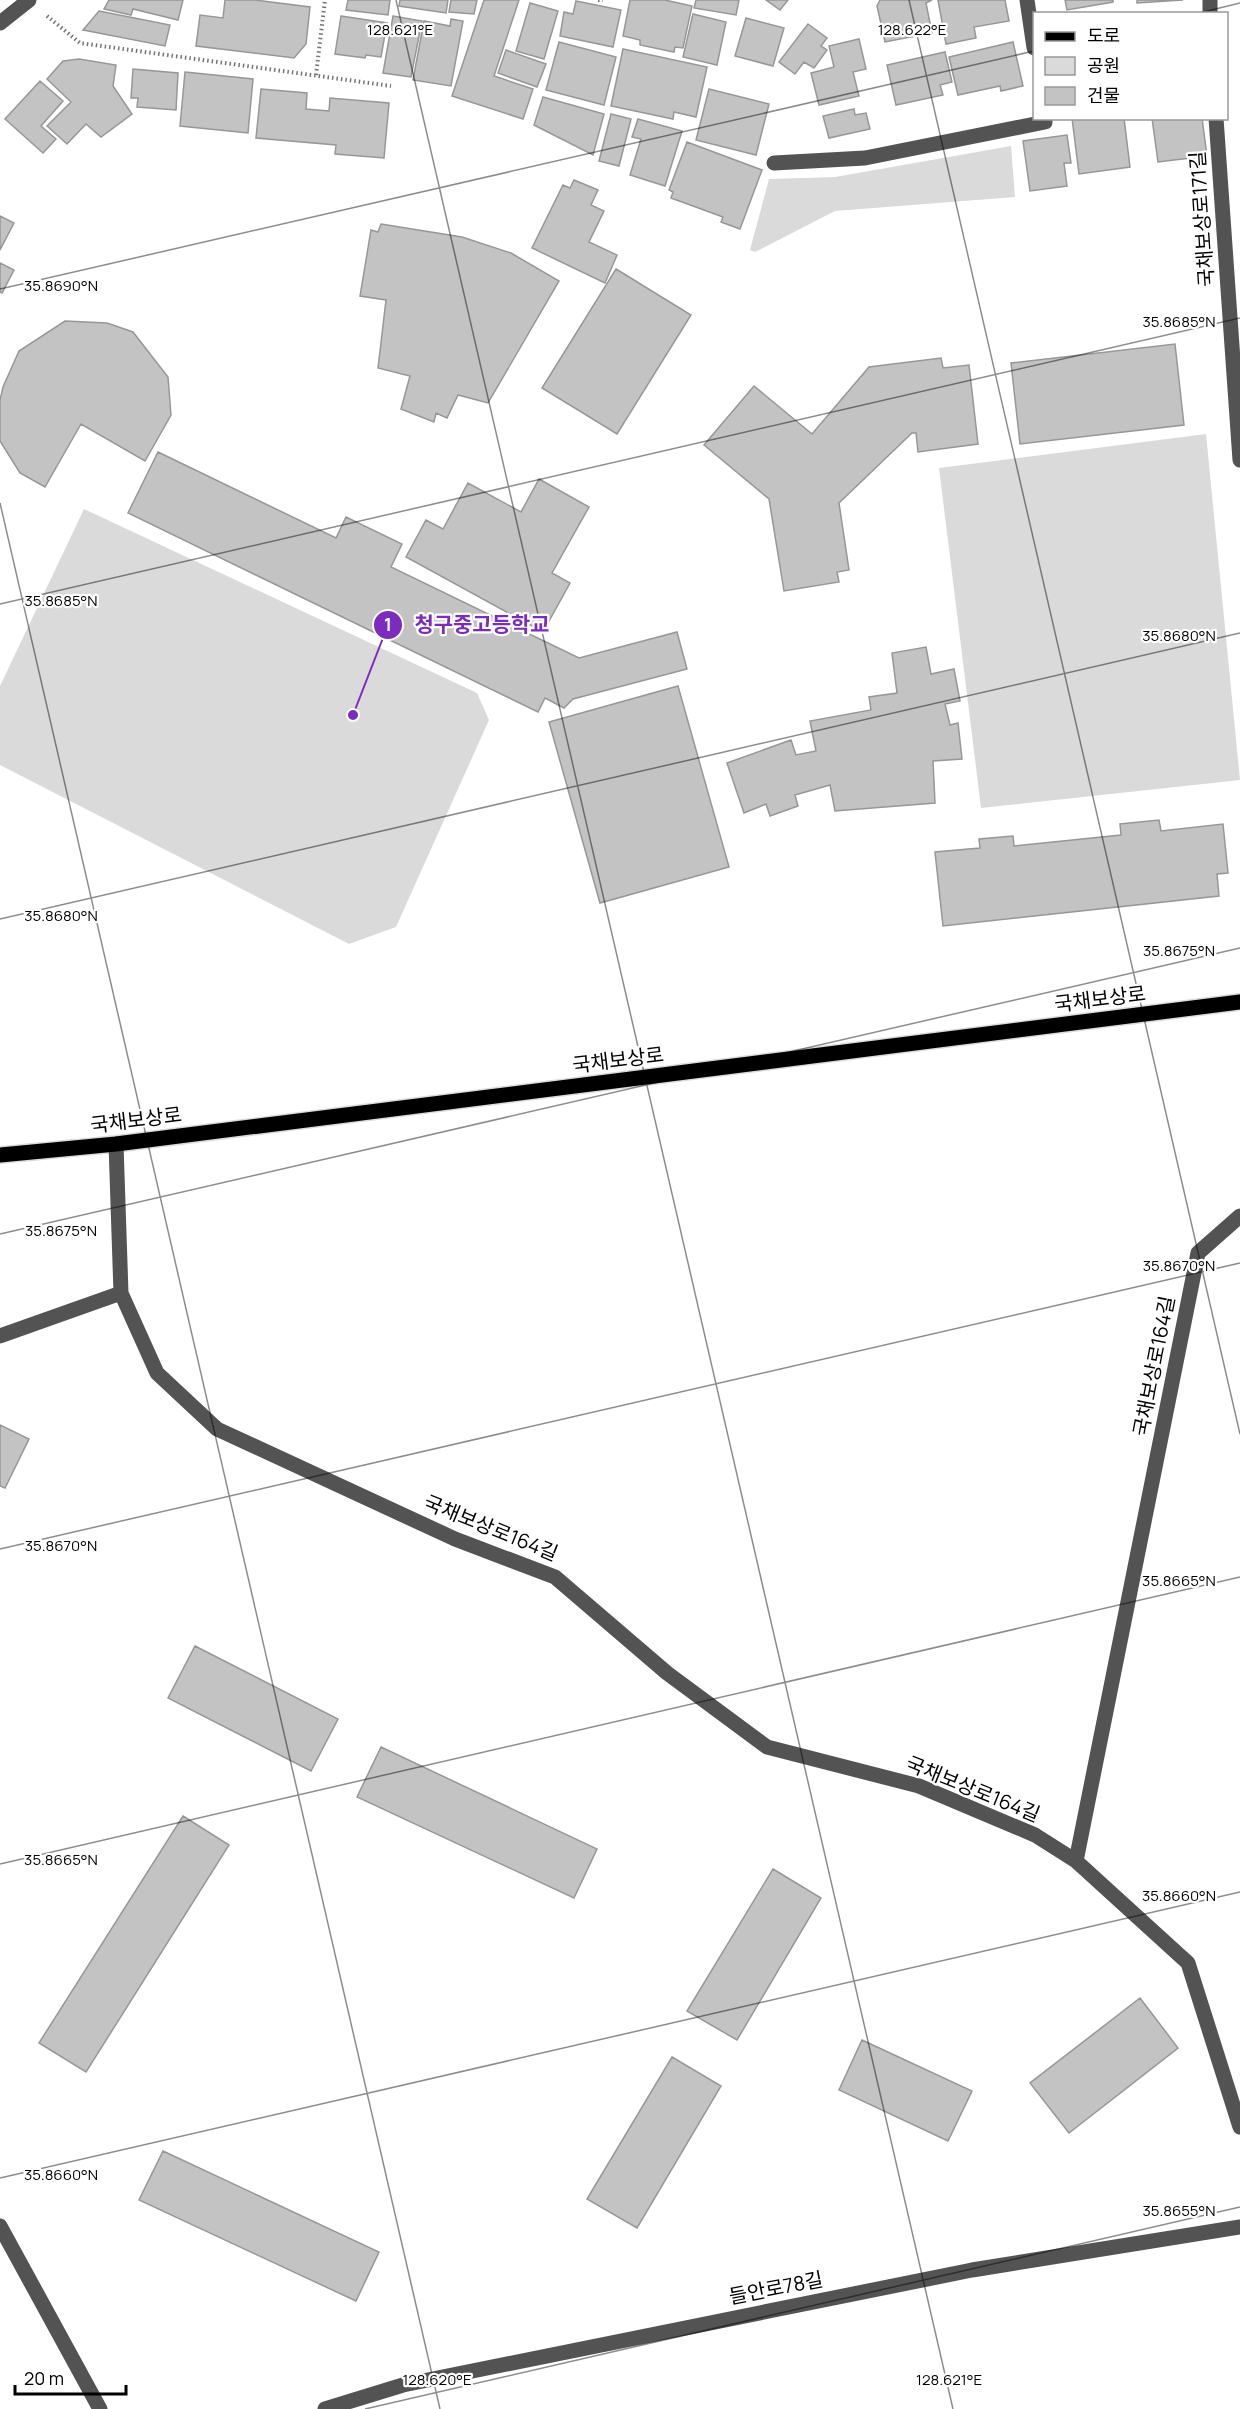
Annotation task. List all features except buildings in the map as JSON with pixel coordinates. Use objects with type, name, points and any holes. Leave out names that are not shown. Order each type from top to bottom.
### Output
[{"type":"main road","name":"국채보상로","points":[[0,1155],[116,1144],[1240,1002]]},
{"type":"street","points":[[1028,0],[1033,34]]},
{"type":"street","points":[[0,23],[28,1]]},
{"type":"street","points":[[774,163],[865,158],[1045,122],[1045,120]]},
{"type":"street","name":"국채보상로171길","points":[[1216,120],[1240,460]]},
{"type":"street","name":"국채보상로164길","points":[[116,1144],[121,1293],[157,1373],[217,1429],[455,1539],[555,1577],[667,1673],[767,1747],[919,1786],[1035,1835],[1076,1861],[1188,1963],[1240,2127]]},
{"type":"street","name":"국채보상로164길","points":[[1076,1861],[1198,1253],[1240,1216]]},
{"type":"street","points":[[0,1336],[121,1293]]},
{"type":"street","points":[[0,2226],[100,2409]]},
{"type":"street","name":"들안로78길","points":[[325,2409],[403,2385],[972,2270],[1240,2227]]},
{"type":"path","points":[[316,75],[325,0]]},
{"type":"path","points":[[598,0],[603,0]]},
{"type":"path","points":[[28,1],[80,43],[391,86]]},
{"type":"green space","points":[[1011,146],[1015,197],[835,211],[755,252],[750,250],[769,179],[835,177]]},
{"type":"green space","points":[[1206,434],[1240,780],[981,808],[939,468]]},
{"type":"green space","points":[[84,509],[477,693],[489,720],[396,927],[349,944],[0,765],[0,686]]},
{"type":"place","name":"청구중고등학교","points":[[353,715]]}]
